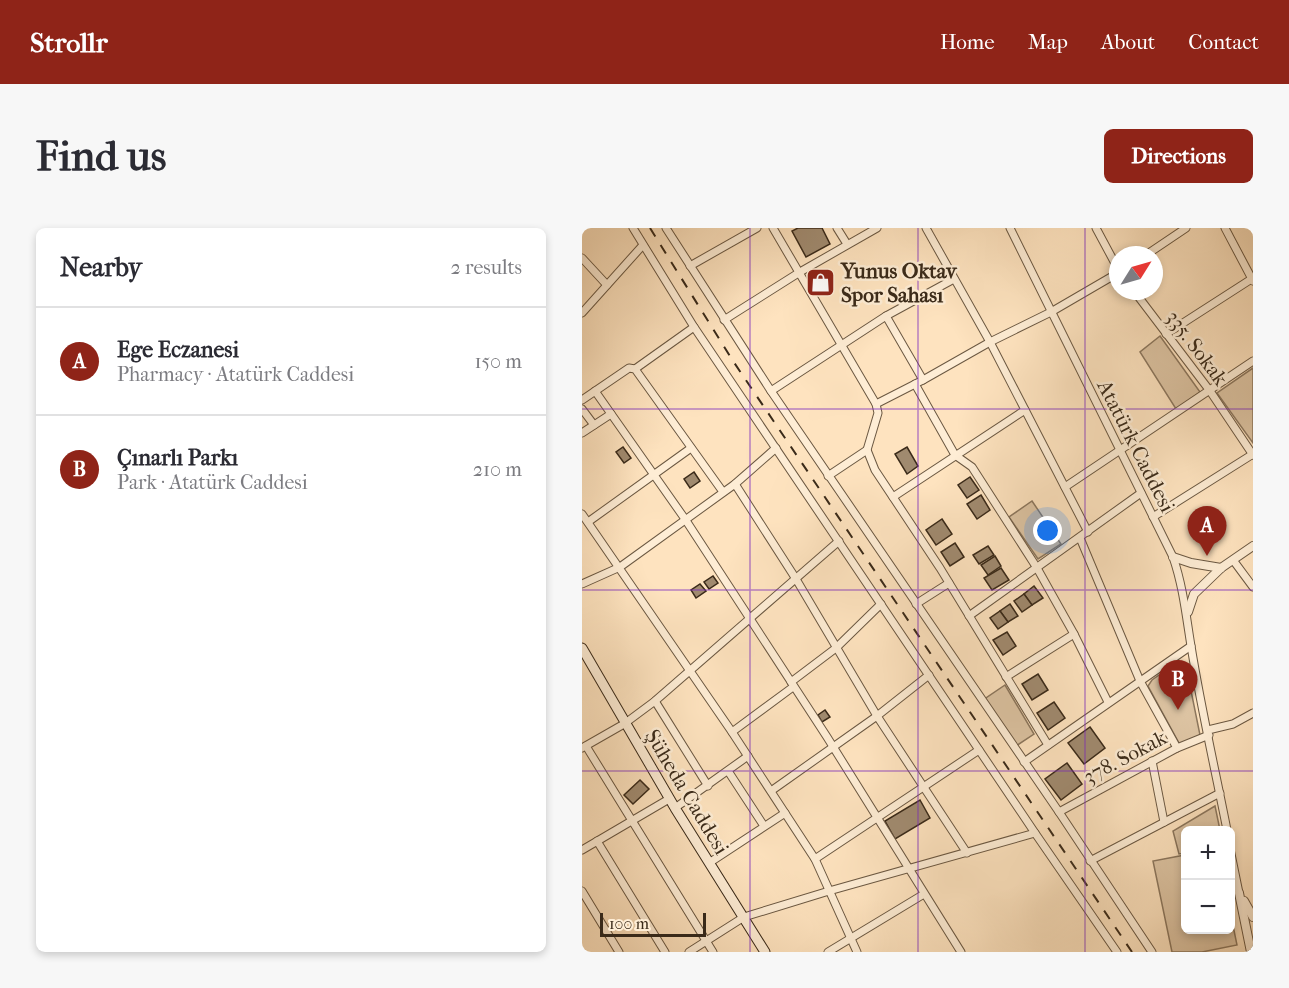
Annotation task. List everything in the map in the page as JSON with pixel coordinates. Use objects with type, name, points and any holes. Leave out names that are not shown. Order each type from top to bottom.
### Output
[{"type":"main road","name":"Şüheda Caddesi","points":[[582,648],[669,799],[765,952]]},
{"type":"street","points":[[633,228],[694,327],[1117,952]]},
{"type":"street","points":[[666,228],[828,476],[1059,812],[1152,952]]},
{"type":"street","points":[[690,266],[757,228]]},
{"type":"street","points":[[773,228],[876,404],[878,413],[867,450],[875,470],[949,583],[1048,744]]},
{"type":"street","points":[[837,228],[847,244]]},
{"type":"street","points":[[724,320],[800,272],[877,228]]},
{"type":"street","points":[[926,228],[990,342],[1088,532]]},
{"type":"street","name":"Atatürk Caddesi","points":[[1010,228],[1173,556],[1188,612],[1191,646],[1226,826]]},
{"type":"street","points":[[1096,228],[1109,252]]},
{"type":"street","points":[[1159,246],[1186,228]]},
{"type":"street","points":[[1166,334],[1253,280],[1225,228]]},
{"type":"street","points":[[582,313],[643,245]]},
{"type":"street","points":[[582,258],[607,285]]},
{"type":"street","points":[[876,404],[990,342],[1051,312],[1109,278]]},
{"type":"street","points":[[771,391],[886,315],[954,279]]},
{"type":"street","name":"335. Sokak","points":[[1141,300],[1210,391],[1253,455]]},
{"type":"street","points":[[886,315],[954,455],[972,467],[1037,568],[1108,702]]},
{"type":"street","points":[[582,400],[628,368],[635,369],[694,327]]},
{"type":"street","points":[[1065,487],[1253,361]]},
{"type":"street","points":[[635,369],[723,492]]},
{"type":"street","points":[[595,391],[685,519],[834,748],[961,952]]},
{"type":"street","points":[[582,409],[594,425]]},
{"type":"street","points":[[892,497],[1025,410]]},
{"type":"street","points":[[582,433],[611,414]]},
{"type":"street","points":[[588,522],[691,448]]},
{"type":"street","points":[[582,585],[620,567],[735,484],[776,448]]},
{"type":"street","points":[[828,476],[867,450]]},
{"type":"street","points":[[1153,517],[1253,455]]},
{"type":"street","points":[[735,484],[877,716],[967,853]]},
{"type":"street","points":[[969,616],[1141,493]]},
{"type":"street","points":[[582,513],[816,859],[857,952]]},
{"type":"street","points":[[1080,538],[1140,681],[1177,748]]},
{"type":"street","points":[[713,952],[584,747],[624,724],[656,701],[839,541]]},
{"type":"street","points":[[1188,612],[1194,594],[1221,568],[1253,546]]},
{"type":"street","points":[[1173,556],[1191,563],[1221,568]]},
{"type":"street","points":[[1233,560],[1253,587]]},
{"type":"street","points":[[916,604],[949,583]]},
{"type":"street","points":[[732,732],[836,648],[882,604]]},
{"type":"street","points":[[1006,677],[1074,634]]},
{"type":"street","points":[[1024,762],[1191,646]]},
{"type":"street","points":[[771,792],[834,748],[929,675]]},
{"type":"street","points":[[656,701],[708,786]]},
{"type":"street","name":"378. Sokak","points":[[1059,812],[1208,732],[1233,724],[1253,713]]},
{"type":"street","points":[[816,859],[980,750]]},
{"type":"street","points":[[675,808],[748,756]]},
{"type":"street","points":[[1152,761],[1164,822]]},
{"type":"street","points":[[728,771],[764,826]]},
{"type":"street","points":[[1090,861],[1220,792]]},
{"type":"street","points":[[582,850],[669,799]]},
{"type":"street","points":[[709,863],[785,813]]},
{"type":"street","points":[[689,952],[744,918],[829,891],[1035,833]]},
{"type":"street","points":[[597,841],[665,952]]},
{"type":"street","points":[[1235,873],[1250,925],[1252,952]]},
{"type":"street","points":[[582,891],[619,952]]},
{"type":"street","points":[[1239,893],[1253,917]]},
{"type":"street","points":[[828,952],[924,894]]},
{"type":"shaded area","points":[[1160,336],[1200,392],[1176,409],[1140,352]]},
{"type":"shaded area","points":[[1253,368],[1253,443],[1217,393]]},
{"type":"shaded area","points":[[1032,501],[1061,544],[1038,559],[1009,517]]},
{"type":"shaded area","points":[[1179,661],[1186,666],[1200,735],[1181,744],[1148,686],[1152,680]]},
{"type":"shaded area","points":[[1005,685],[1034,734],[1016,746],[983,700]]},
{"type":"shaded area","points":[[1215,806],[1219,826],[1181,826]]},
{"type":"shaded area","points":[[1181,826],[1181,854],[1179,854],[1173,831]]},
{"type":"shaded area","points":[[1181,856],[1181,934],[1235,934],[1237,945],[1202,952],[1172,952],[1153,861]]},
{"type":"building","points":[[798,228],[822,228],[830,244],[806,257],[792,231]]},
{"type":"building","points":[[623,447],[631,458],[624,463],[616,452]]},
{"type":"building","points":[[907,447],[918,466],[907,474],[895,454]]},
{"type":"building","points":[[694,472],[700,481],[690,488],[684,479]]},
{"type":"building","points":[[970,477],[979,490],[967,498],[958,485]]},
{"type":"building","points":[[981,495],[990,510],[977,519],[967,504]]},
{"type":"building","points":[[942,519],[952,534],[936,545],[926,530]]},
{"type":"building","points":[[955,543],[964,557],[950,566],[941,552]]},
{"type":"building","points":[[988,546],[994,555],[979,564],[973,555]]},
{"type":"building","points":[[995,556],[1001,566],[988,575],[981,565]]},
{"type":"building","points":[[1001,568],[1009,580],[992,590],[984,578]]},
{"type":"building","points":[[713,576],[718,583],[709,589],[704,582]]},
{"type":"building","points":[[700,584],[706,591],[696,598],[691,590]]},
{"type":"building","points":[[1034,586],[1043,598],[1032,605],[1024,594]]},
{"type":"building","points":[[1024,594],[1032,605],[1022,612],[1014,601]]},
{"type":"building","points":[[1010,604],[1018,616],[1008,622],[1000,611]]},
{"type":"building","points":[[1000,611],[1008,622],[998,629],[990,618]]},
{"type":"building","points":[[1007,632],[1016,646],[1003,655],[993,640]]},
{"type":"building","points":[[1038,674],[1048,690],[1032,700],[1022,684]]},
{"type":"building","points":[[1054,702],[1065,718],[1048,730],[1037,713]]},
{"type":"building","points":[[825,710],[830,717],[822,722],[818,715]]},
{"type":"building","points":[[1090,727],[1105,748],[1084,764],[1068,743]]},
{"type":"building","points":[[1067,763],[1082,784],[1061,800],[1045,779]]},
{"type":"building","points":[[640,780],[649,789],[633,804],[624,795]]},
{"type":"building","points":[[920,800],[930,818],[895,839],[885,821]]},
{"type":"railway","points":[[650,228],[733,361],[1132,952]]},
{"type":"place","name":"Yunus Oktav Spor Sahası","points":[[820,283]]},
{"type":"place","name":"Ege Eczanesi","points":[[1207,556]]},
{"type":"place","name":"Çınarlı Parkı","points":[[1178,710]]}]
